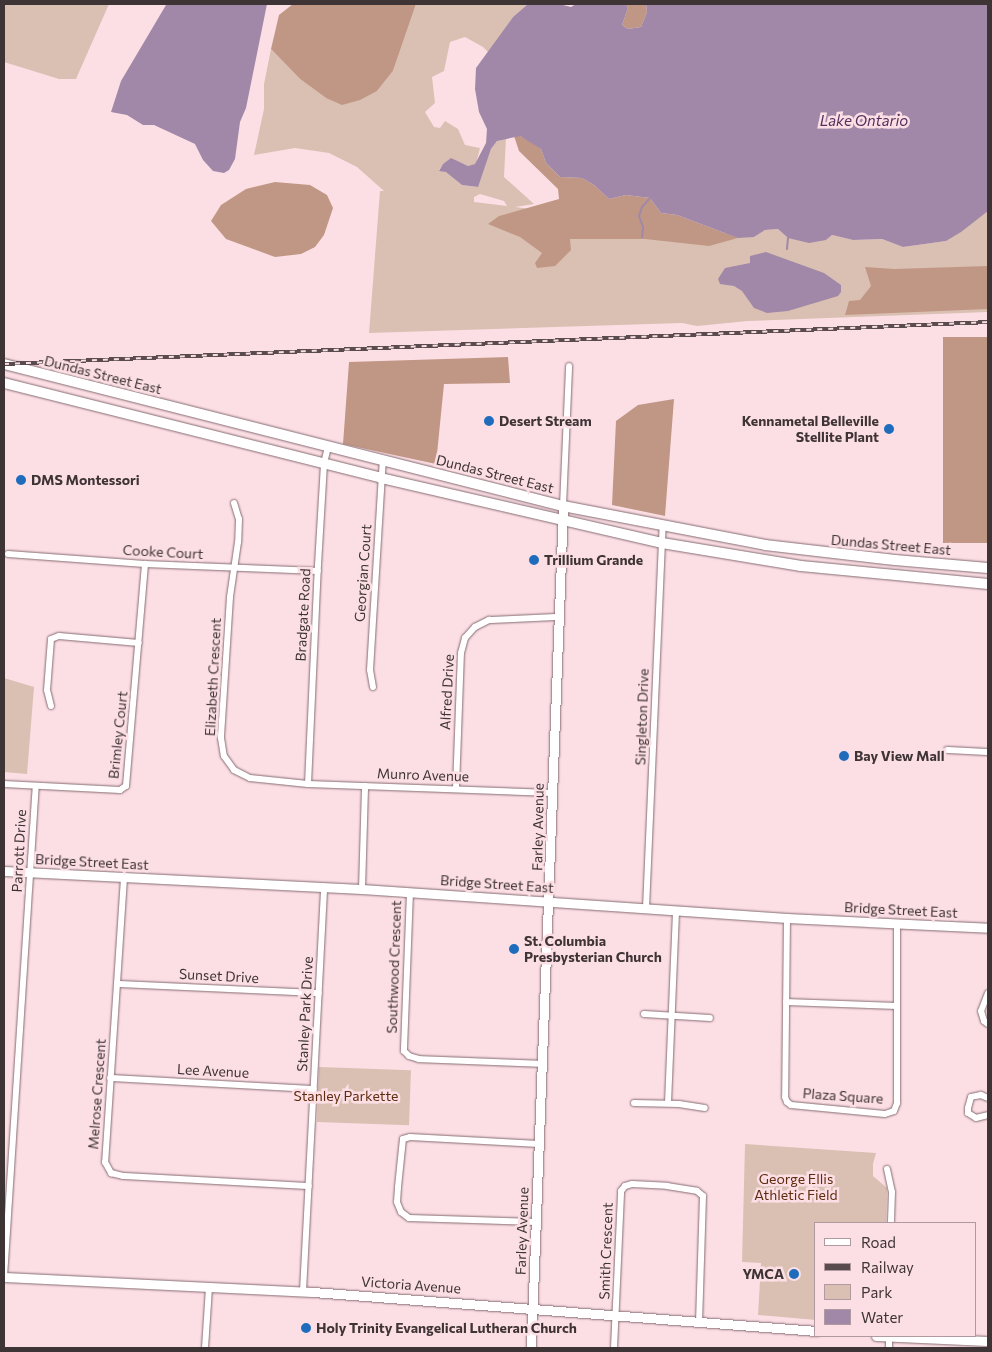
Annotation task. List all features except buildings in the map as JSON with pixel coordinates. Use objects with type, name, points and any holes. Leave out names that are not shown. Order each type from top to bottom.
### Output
[{"type":"main road","name":"Dundas Street East","points":[[4,364],[563,506],[663,526],[803,550],[988,568]]},
{"type":"main road","points":[[4,383],[381,478],[563,522],[662,543],[802,566],[988,584]]},
{"type":"main road","points":[[100,407],[104,390]]},
{"type":"main road","points":[[190,430],[192,412]]},
{"type":"main road","points":[[517,511],[520,495]]},
{"type":"street","name":"Farley Avenue","points":[[531,1348],[550,902],[558,617],[569,366]]},
{"type":"street","name":"Bradgate Road","points":[[308,784],[324,463],[328,447]]},
{"type":"street","name":"Georgian Court","points":[[373,687],[370,670],[383,460]]},
{"type":"street","name":"Elizabeth Crescent","points":[[234,503],[239,526],[230,597],[222,717],[221,738],[224,756],[234,770],[250,778],[308,784],[365,786]]},
{"type":"street","name":"Singleton Drive","points":[[646,908],[663,526]]},
{"type":"street","name":"Cooke Court","points":[[8,554],[145,564],[318,571]]},
{"type":"street","name":"Brimley Court","points":[[4,784],[120,790],[126,786],[145,564]]},
{"type":"street","name":"Alfred Drive","points":[[456,788],[461,653],[465,638],[475,627],[489,620],[558,617]]},
{"type":"street","points":[[51,706],[47,690],[51,639],[59,636],[139,643]]},
{"type":"street","points":[[947,750],[988,752]]},
{"type":"street","name":"Parrott Drive","points":[[4,1277],[36,786]]},
{"type":"street","name":"Munro Avenue","points":[[362,889],[365,786],[552,793]]},
{"type":"street","name":"Bridge Street East","points":[[4,871],[362,889],[787,918],[988,928]]},
{"type":"street","name":"Melrose Crescent","points":[[124,878],[106,1162],[111,1173],[123,1176],[309,1186]]},
{"type":"street","name":"Stanley Park Drive","points":[[303,1291],[324,888]]},
{"type":"street","name":"Southwood Crescent","points":[[410,892],[404,1051],[408,1056],[419,1059],[542,1064]]},
{"type":"street","points":[[668,1103],[676,911]]},
{"type":"street","name":"Plaza Square","points":[[787,918],[785,1097],[787,1102],[791,1105],[885,1114],[894,1111],[897,1103],[897,922]]},
{"type":"street","name":"Sunset Drive","points":[[117,984],[319,993]]},
{"type":"street","points":[[988,993],[981,1011],[984,1021],[988,1024]]},
{"type":"street","points":[[786,1002],[897,1006]]},
{"type":"street","points":[[644,1014],[710,1018]]},
{"type":"street","name":"Lee Avenue","points":[[110,1078],[314,1089]]},
{"type":"street","points":[[988,1098],[981,1095],[971,1097],[968,1108],[968,1113],[976,1118],[988,1115]]},
{"type":"street","points":[[634,1103],[668,1103],[705,1108]]},
{"type":"street","points":[[536,1222],[409,1218],[401,1212],[397,1202],[403,1139],[410,1137],[539,1144]]},
{"type":"street","points":[[887,1169],[892,1192],[891,1222]]},
{"type":"street","name":"Smith Crescent","points":[[616,1314],[621,1190],[625,1186],[632,1184],[667,1186],[697,1191],[704,1196],[699,1321]]},
{"type":"street","name":"Victoria Avenue","points":[[4,1277],[303,1291],[814,1331]]},
{"type":"street","points":[[205,1348],[209,1288]]},
{"type":"street","points":[[614,1348],[616,1314]]},
{"type":"street","points":[[909,1337],[988,1341]]},
{"type":"green space","points":[[4,4],[109,4],[76,79],[59,79],[4,62]]},
{"type":"green space","points":[[416,4],[528,4],[513,17],[489,53],[483,47],[465,37],[450,42],[444,71],[432,77],[435,103],[425,112],[434,127],[440,128],[445,121],[458,129],[465,145],[480,148],[476,164],[468,166],[451,159],[443,164],[439,170],[446,171],[462,185],[477,187],[491,149],[497,141],[506,138],[504,177],[534,204],[515,207],[754,237],[765,230],[778,229],[788,238],[826,240],[832,235],[853,240],[882,239],[903,247],[946,241],[988,211],[988,312],[748,321],[697,326],[682,323],[369,333],[380,191],[384,191],[357,167],[329,153],[295,148],[254,155],[264,109],[264,84],[271,49],[300,79],[326,98],[377,91],[393,71]],"holes":[[[480,194],[504,201],[507,206],[474,202],[474,197]]]},
{"type":"green space","points":[[4,678],[34,687],[27,774],[4,772]]},
{"type":"green space","name":"Stanley Parkette","points":[[319,1067],[411,1070],[409,1125],[317,1122]]},
{"type":"green space","name":"George Ellis Athletic Field","points":[[745,1144],[876,1153],[873,1164],[873,1176],[887,1188],[886,1222],[814,1222],[814,1320],[758,1315],[761,1263],[742,1262]]},
{"type":"shaded area","points":[[293,4],[416,4],[393,71],[377,91],[360,100],[342,105],[326,98],[300,79],[271,49],[279,15]]},
{"type":"shaded area","points":[[626,4],[646,4],[647,12],[641,27],[628,29],[622,25],[628,8]]},
{"type":"shaded area","points":[[514,136],[520,136],[541,149],[546,163],[560,177],[582,178],[594,185],[609,199],[626,195],[650,198],[661,213],[677,215],[738,238],[709,246],[645,239],[570,239],[571,250],[555,266],[537,268],[535,263],[542,253],[520,237],[488,224],[499,216],[559,199],[558,189],[519,151]]},
{"type":"shaded area","points":[[275,182],[310,185],[327,195],[333,208],[324,235],[315,247],[301,254],[275,257],[226,239],[211,221],[221,205],[246,189]]},
{"type":"shaded area","points":[[988,266],[988,309],[845,315],[849,301],[860,300],[871,286],[865,267],[894,269]]},
{"type":"shaded area","points":[[943,337],[988,337],[988,543],[943,543]]},
{"type":"shaded area","points":[[508,357],[510,383],[444,384],[436,464],[343,444],[349,362]]},
{"type":"shaded area","points":[[674,399],[665,516],[612,505],[616,421],[638,405]]},
{"type":"water","points":[[267,4],[246,108],[240,122],[235,159],[229,170],[224,173],[213,171],[203,160],[195,144],[154,125],[143,125],[127,115],[111,112],[121,81],[166,5]]},
{"type":"water","name":"Lake Ontario","points":[[528,4],[559,4],[571,7],[576,4],[626,4],[628,8],[622,25],[628,29],[641,27],[647,12],[646,4],[988,4],[988,211],[946,241],[903,247],[882,239],[853,240],[832,235],[826,240],[809,243],[788,238],[778,229],[765,230],[754,237],[738,238],[677,215],[661,213],[650,198],[626,195],[609,199],[594,185],[582,178],[560,177],[546,163],[541,149],[520,136],[497,141],[491,149],[478,187],[462,185],[446,172],[439,171],[443,164],[451,158],[468,166],[475,164],[486,143],[487,129],[479,112],[475,89],[476,68],[513,17]]},
{"type":"water","points":[[766,252],[824,273],[841,285],[841,292],[838,296],[788,311],[767,313],[754,308],[742,291],[734,286],[720,284],[718,279],[725,268],[750,263],[750,256]]},
{"type":"waterway","points":[[642,237],[643,227],[639,216],[642,207],[650,198]]},
{"type":"waterway","points":[[787,249],[788,238]]},
{"type":"railway","points":[[4,364],[988,322]]},
{"type":"place","name":"Desert Stream","points":[[489,421]]},
{"type":"place","name":"Kennametal Belleville Stellite Plant","points":[[889,429]]},
{"type":"place","name":"DMS Montessori","points":[[21,480]]},
{"type":"place","name":"Trillium Grande","points":[[534,560]]},
{"type":"place","name":"Bay View Mall","points":[[844,756]]},
{"type":"place","name":"St. Columbia Presbysterian Church","points":[[514,949]]},
{"type":"place","name":"YMCA","points":[[794,1274]]},
{"type":"place","name":"Holy Trinity Evangelical Lutheran Church","points":[[306,1328]]}]
